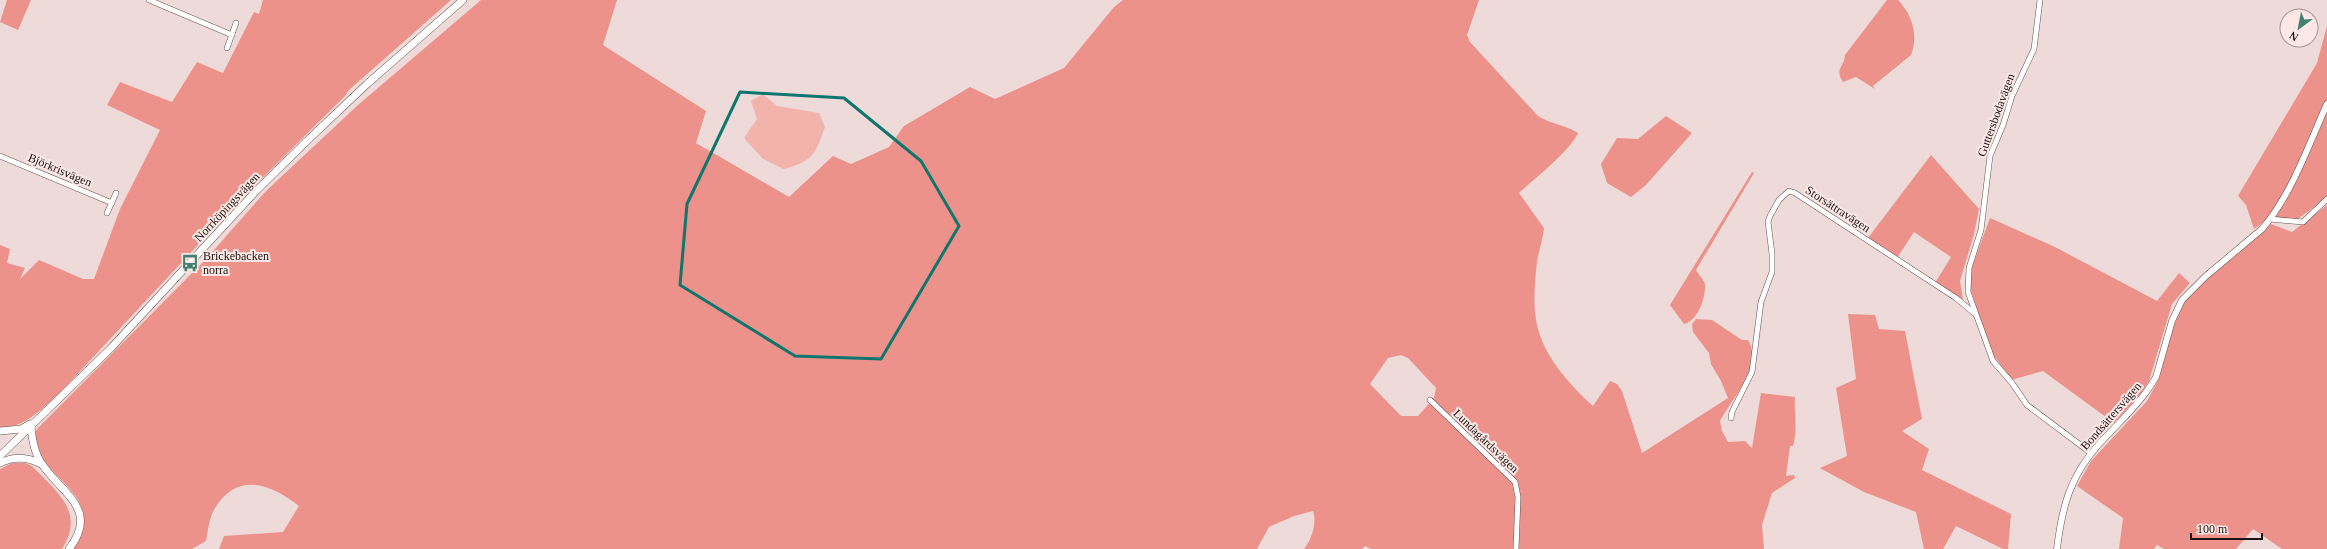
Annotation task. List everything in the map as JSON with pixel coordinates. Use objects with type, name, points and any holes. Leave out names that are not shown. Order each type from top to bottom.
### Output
[{"type":"main road","name":"Norrköpingsvägen","points":[[0,456],[111,348],[251,196],[357,93],[463,0]]},
{"type":"main road","points":[[0,431],[21,429],[39,418]]},
{"type":"main road","points":[[31,426],[33,442],[41,464],[76,503],[81,520],[80,531],[69,549]]},
{"type":"main road","points":[[0,463],[15,458],[26,458],[41,464]]},
{"type":"street","points":[[149,0],[232,35]]},
{"type":"street","name":"Guttersbodavägen","points":[[2040,0],[2034,49],[2012,96],[1988,166],[1981,230],[1968,277],[1968,292],[1993,361],[2012,383],[2027,406],[2091,454]]},
{"type":"street","points":[[227,48],[236,23]]},
{"type":"street","name":"Bondsättersvägen","points":[[2057,549],[2066,497],[2091,454],[2152,385],[2172,320],[2182,300],[2270,219],[2284,195],[2327,104]]},
{"type":"street","name":"Björkrisvägen","points":[[0,156],[112,203]]},
{"type":"street","name":"Storsättravägen","points":[[1731,418],[1732,412],[1752,372],[1761,302],[1772,272],[1770,216],[1779,200],[1788,191],[1795,193],[1956,298],[1976,315]]},
{"type":"street","points":[[107,213],[116,193]]},
{"type":"street","points":[[2270,219],[2303,222],[2327,199]]},
{"type":"street","name":"Lundagårdsvägen","points":[[1430,400],[1515,482],[1518,497],[1516,549]]},
{"type":"highlighted area","points":[[740,92],[844,98],[921,161],[959,226],[881,359],[795,356],[680,285],[687,204]]},
{"type":"shaded area","points":[[7,0],[31,0],[18,30],[0,22]]},
{"type":"shaded area","points":[[263,0],[451,0],[349,90],[344,97],[239,201],[57,396],[38,412],[17,425],[0,428],[0,245],[10,249],[7,263],[25,268],[20,279],[39,260],[83,279],[94,279],[120,209],[160,130],[107,105],[120,82],[172,102],[197,62],[223,73],[254,12],[259,14]]},
{"type":"shaded area","points":[[481,0],[617,0],[603,45],[706,111],[696,143],[789,197],[833,156],[851,164],[889,147],[904,126],[970,87],[995,99],[1064,68],[1114,7],[1123,0],[1479,0],[1467,35],[1470,42],[1538,116],[1578,133],[1568,148],[1519,193],[1544,228],[1535,278],[1535,312],[1538,329],[1542,340],[1553,361],[1576,390],[1593,406],[1610,381],[1617,384],[1622,391],[1642,453],[1728,398],[1721,381],[1711,364],[1709,353],[1693,332],[1692,324],[1696,319],[1712,320],[1742,340],[1748,340],[1752,350],[1752,360],[1749,371],[1720,421],[1722,431],[1728,442],[1745,441],[1752,448],[1761,393],[1795,397],[1796,428],[1793,446],[1790,446],[1786,476],[1794,475],[1795,478],[1772,493],[1762,525],[1764,549],[1371,549],[1365,546],[1362,549],[1304,549],[1313,531],[1313,511],[1294,516],[1269,527],[1257,549],[219,549],[224,536],[283,532],[299,506],[288,498],[266,487],[244,485],[234,489],[224,496],[213,512],[206,541],[192,549],[74,549],[84,526],[82,508],[73,493],[41,457],[36,448],[34,438],[37,429],[206,259],[266,191],[358,105]],"holes":[[[1401,355],[1408,358],[1436,388],[1434,398],[1418,416],[1401,416],[1370,384],[1388,358]]]},
{"type":"shaded area","points":[[1887,0],[1898,0],[1907,12],[1913,26],[1914,33],[1911,55],[1873,86],[1875,89],[1856,77],[1843,82],[1840,70],[1845,59],[1845,55]]},
{"type":"shaded area","points":[[2327,26],[2327,197],[2294,222],[2272,216],[2254,229],[2246,205],[2238,196],[2317,63]]},
{"type":"shaded area","points":[[763,94],[777,106],[819,113],[825,127],[812,156],[807,160],[784,169],[763,159],[744,138],[757,119],[751,101]]},
{"type":"shaded area","points":[[1666,116],[1692,133],[1646,185],[1631,197],[1607,183],[1601,164],[1617,138],[1638,139]]},
{"type":"shaded area","points":[[1931,155],[1979,209],[1974,234],[1960,281],[1963,300],[1935,283],[1951,257],[1914,232],[1897,258],[1868,238]]},
{"type":"shaded area","points":[[1752,172],[1754,173],[1696,270],[1705,284],[1704,295],[1697,313],[1689,322],[1684,324],[1670,305]]},
{"type":"shaded area","points":[[2327,205],[2327,549],[2282,549],[2253,529],[2236,549],[2164,549],[2157,545],[2154,549],[2119,549],[2123,518],[2077,486],[2091,461],[2147,401],[2159,379],[2178,309],[2191,293],[2271,224],[2292,232]]},
{"type":"shaded area","points":[[1990,218],[2055,247],[2157,301],[2179,273],[2190,283],[2172,304],[2149,381],[2140,395],[2114,423],[2043,371],[2011,380],[1990,350],[1969,284],[1973,264]]},
{"type":"shaded area","points":[[1848,314],[1875,315],[1879,329],[1905,331],[1922,419],[1902,431],[1929,449],[1922,470],[2011,514],[2008,549],[2003,549],[1956,526],[1943,549],[1924,549],[1916,512],[1864,492],[1820,468],[1847,456],[1836,388],[1856,379]]},
{"type":"shaded area","points":[[12,463],[25,463],[32,466],[50,484],[65,503],[71,524],[69,536],[62,549],[0,549],[0,469]]},
{"type":"place","name":"Brickebacken norra","points":[[190,263]]}]
